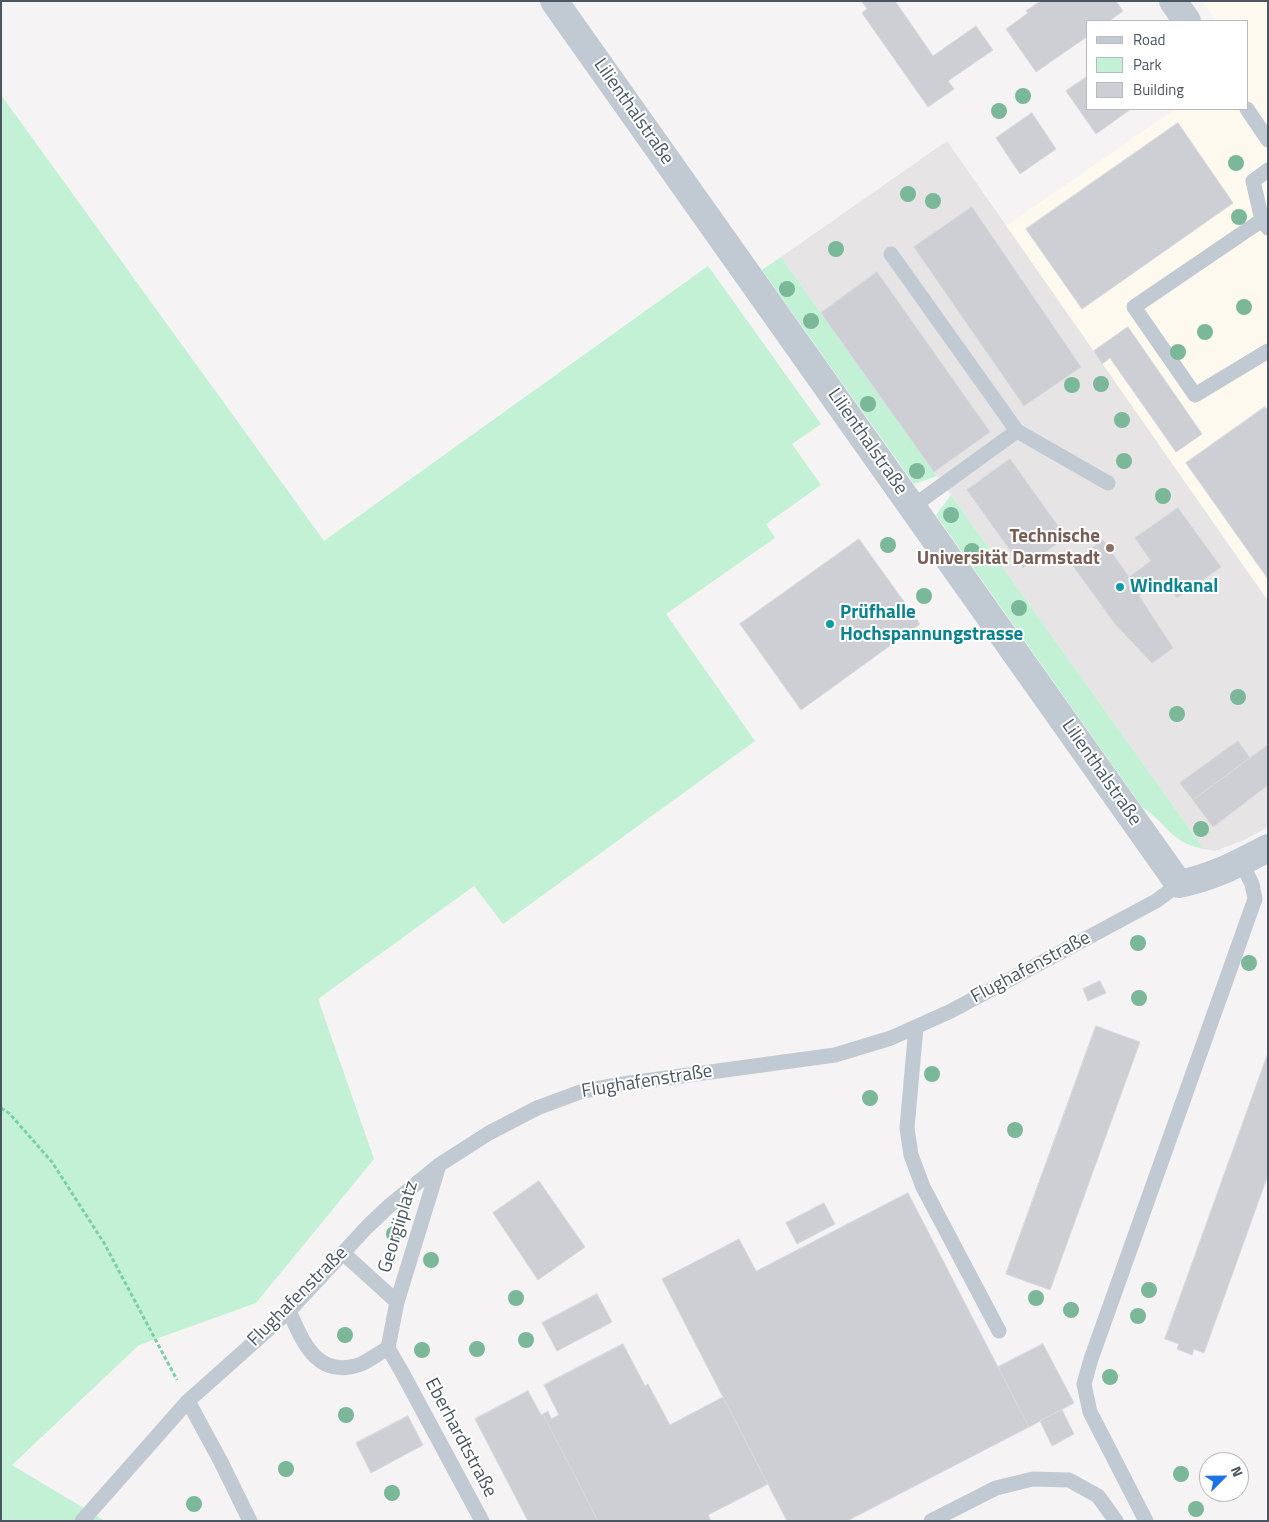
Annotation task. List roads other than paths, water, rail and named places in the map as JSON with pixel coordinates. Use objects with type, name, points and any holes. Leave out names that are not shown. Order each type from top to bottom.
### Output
[{"type":"street","name":"Lilienthalstraße","points":[[554,1],[1179,884]]},
{"type":"street","points":[[1173,1],[1186,20]]},
{"type":"street","name":"Flughafenstraße","points":[[1179,884],[1223,872],[1268,848]]},
{"type":"lane","points":[[1248,110],[1268,140]]},
{"type":"lane","points":[[1268,170],[1253,181],[1265,224],[1134,306],[1196,395],[1268,351]]},
{"type":"lane","points":[[891,254],[1017,431],[1108,484]]},
{"type":"lane","points":[[912,507],[1017,431]]},
{"type":"lane","points":[[1146,1521],[1090,1412],[1084,1384],[1091,1359],[1255,899],[1252,884],[1241,862]]},
{"type":"lane","name":"Flughafenstraße","points":[[82,1521],[188,1401],[289,1311],[389,1206],[439,1165],[497,1128],[537,1108],[580,1092],[615,1085],[835,1055],[890,1038],[951,1011],[1156,901],[1179,884]]},
{"type":"lane","points":[[916,1028],[907,1128],[911,1156],[923,1187],[999,1331]]},
{"type":"lane","name":"Georgiiplatz","points":[[388,1348],[397,1302],[439,1165]]},
{"type":"lane","name":"Georgiiplatz","points":[[343,1253],[397,1302]]},
{"type":"lane","points":[[289,1311],[309,1352],[321,1361],[335,1367],[348,1367],[362,1363],[388,1348]]},
{"type":"lane","name":"Eberhardtstraße","points":[[388,1348],[482,1521]]},
{"type":"lane","points":[[188,1401],[250,1521]]},
{"type":"lane","points":[[931,1521],[996,1488],[1033,1479],[1068,1480],[1098,1496],[1116,1521]]},
{"type":"place","name":"Technische Universität Darmstadt","points":[[1110,548]]},
{"type":"place","name":"Windkanal","points":[[1120,587]]},
{"type":"place","name":"Prüfhalle Hochspannungstrasse","points":[[830,624]]}]
